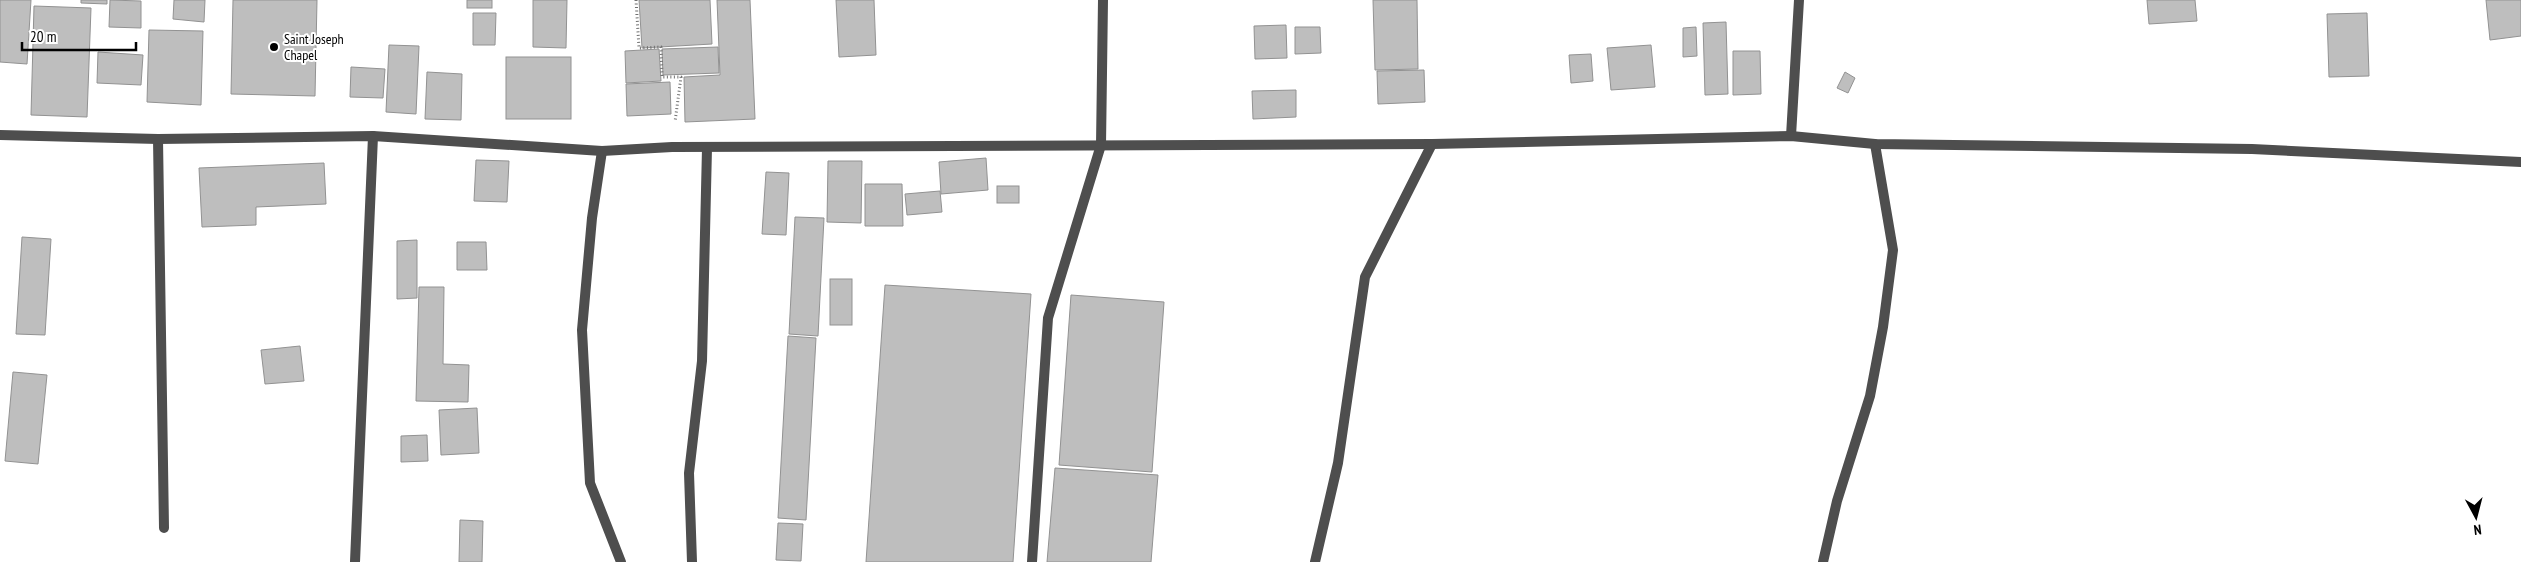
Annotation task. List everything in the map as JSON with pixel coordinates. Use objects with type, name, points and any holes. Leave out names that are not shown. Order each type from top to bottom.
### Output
[{"type":"street","points":[[1032,562],[1048,318],[1101,145],[1104,0]]},
{"type":"street","points":[[1791,136],[1799,0]]},
{"type":"street","points":[[0,135],[158,139],[373,136],[602,151],[672,147],[1432,144],[1791,136],[1875,144],[2252,149],[2521,162]]},
{"type":"street","points":[[355,562],[373,136]]},
{"type":"street","points":[[158,139],[164,528]]},
{"type":"street","points":[[1315,562],[1338,463],[1365,277],[1432,144]]},
{"type":"street","points":[[1823,562],[1837,501],[1870,396],[1893,250],[1875,144]]},
{"type":"street","points":[[692,562],[689,473],[702,361],[707,148]]},
{"type":"street","points":[[602,151],[592,218],[582,330],[590,483],[621,562]]},
{"type":"path","points":[[636,0],[639,48],[661,48],[662,77],[681,77],[672,147]]},
{"type":"building","points":[[0,0],[31,0],[27,64],[0,62]]},
{"type":"building","points":[[81,0],[107,0],[107,4],[81,3]]},
{"type":"building","points":[[110,0],[141,1],[141,28],[109,27]]},
{"type":"building","points":[[174,0],[205,0],[204,22],[173,19]]},
{"type":"building","name":"Saint Joseph Chapel","points":[[233,0],[317,0],[315,96],[231,94]]},
{"type":"building","points":[[467,0],[492,0],[492,8],[467,8]]},
{"type":"building","points":[[533,0],[567,0],[566,48],[533,47]]},
{"type":"building","points":[[639,0],[710,0],[712,44],[642,48]]},
{"type":"building","points":[[717,0],[750,0],[755,119],[685,122],[684,77],[720,75]]},
{"type":"building","points":[[836,0],[874,0],[876,55],[839,57]]},
{"type":"building","points":[[1373,0],[1417,0],[1418,69],[1375,70]]},
{"type":"building","points":[[2147,0],[2195,0],[2197,21],[2149,24]]},
{"type":"building","points":[[2486,0],[2521,0],[2521,36],[2490,40]]},
{"type":"building","points":[[34,6],[91,8],[87,117],[31,115]]},
{"type":"building","points":[[473,13],[496,13],[495,45],[473,45]]},
{"type":"building","points":[[2367,13],[2369,76],[2329,77],[2327,14]]},
{"type":"building","points":[[1726,22],[1728,94],[1705,95],[1703,23]]},
{"type":"building","points":[[1286,25],[1287,58],[1255,59],[1254,26]]},
{"type":"building","points":[[1295,27],[1320,27],[1321,53],[1295,54]]},
{"type":"building","points":[[1696,27],[1697,56],[1683,57],[1683,28]]},
{"type":"building","points":[[149,30],[203,31],[201,105],[147,102]]},
{"type":"building","points":[[389,45],[419,46],[416,114],[386,112]]},
{"type":"building","points":[[1651,45],[1655,87],[1611,90],[1607,48]]},
{"type":"building","points":[[718,47],[719,73],[663,75],[662,49]]},
{"type":"building","points":[[659,49],[661,81],[626,83],[625,51]]},
{"type":"building","points":[[1733,51],[1760,51],[1761,94],[1733,95]]},
{"type":"building","points":[[98,52],[143,55],[141,85],[97,83]]},
{"type":"building","points":[[1591,54],[1593,81],[1571,83],[1569,55]]},
{"type":"building","points":[[506,57],[571,57],[571,119],[506,119]]},
{"type":"building","points":[[351,67],[385,69],[383,98],[350,97]]},
{"type":"building","points":[[1424,70],[1425,102],[1378,104],[1377,71]]},
{"type":"building","points":[[427,72],[462,74],[461,120],[425,119]]},
{"type":"building","points":[[1845,72],[1855,78],[1848,93],[1837,88]]},
{"type":"building","points":[[670,82],[671,114],[627,116],[626,84]]},
{"type":"building","points":[[1296,90],[1296,117],[1253,119],[1252,91]]},
{"type":"building","points":[[986,158],[988,190],[941,194],[939,162]]},
{"type":"building","points":[[476,160],[509,161],[507,202],[474,201]]},
{"type":"building","points":[[828,161],[862,161],[861,223],[827,222]]},
{"type":"building","points":[[324,163],[326,204],[256,207],[256,225],[202,227],[199,168]]},
{"type":"building","points":[[766,172],[789,173],[786,235],[762,234]]},
{"type":"building","points":[[865,184],[902,184],[903,226],[865,226]]},
{"type":"building","points":[[997,186],[1019,186],[1019,203],[997,203]]},
{"type":"building","points":[[940,191],[942,212],[907,215],[905,194]]},
{"type":"building","points":[[795,217],[824,218],[818,336],[789,334]]},
{"type":"building","points":[[22,237],[51,239],[45,335],[16,334]]},
{"type":"building","points":[[417,240],[417,298],[397,299],[397,241]]},
{"type":"building","points":[[457,242],[486,242],[487,270],[457,270]]},
{"type":"building","points":[[830,279],[852,279],[852,325],[830,325]]},
{"type":"building","points":[[885,285],[1031,294],[1013,562],[866,562]]},
{"type":"building","points":[[419,287],[444,287],[443,364],[469,365],[468,402],[416,401]]},
{"type":"building","points":[[1071,295],[1164,302],[1152,472],[1059,465]]},
{"type":"building","points":[[788,336],[816,338],[806,520],[778,518]]},
{"type":"building","points":[[300,346],[304,381],[265,384],[261,350]]},
{"type":"building","points":[[13,372],[47,375],[38,464],[5,461]]},
{"type":"building","points":[[477,408],[479,453],[441,455],[439,410]]},
{"type":"building","points":[[427,435],[428,461],[401,462],[401,436]]},
{"type":"building","points":[[1055,468],[1158,475],[1151,562],[1047,562]]},
{"type":"building","points":[[460,520],[483,521],[482,562],[459,562]]},
{"type":"building","points":[[778,523],[803,524],[801,561],[776,560]]},
{"type":"place","name":"Saint Joseph Chapel","points":[[274,47]]}]
